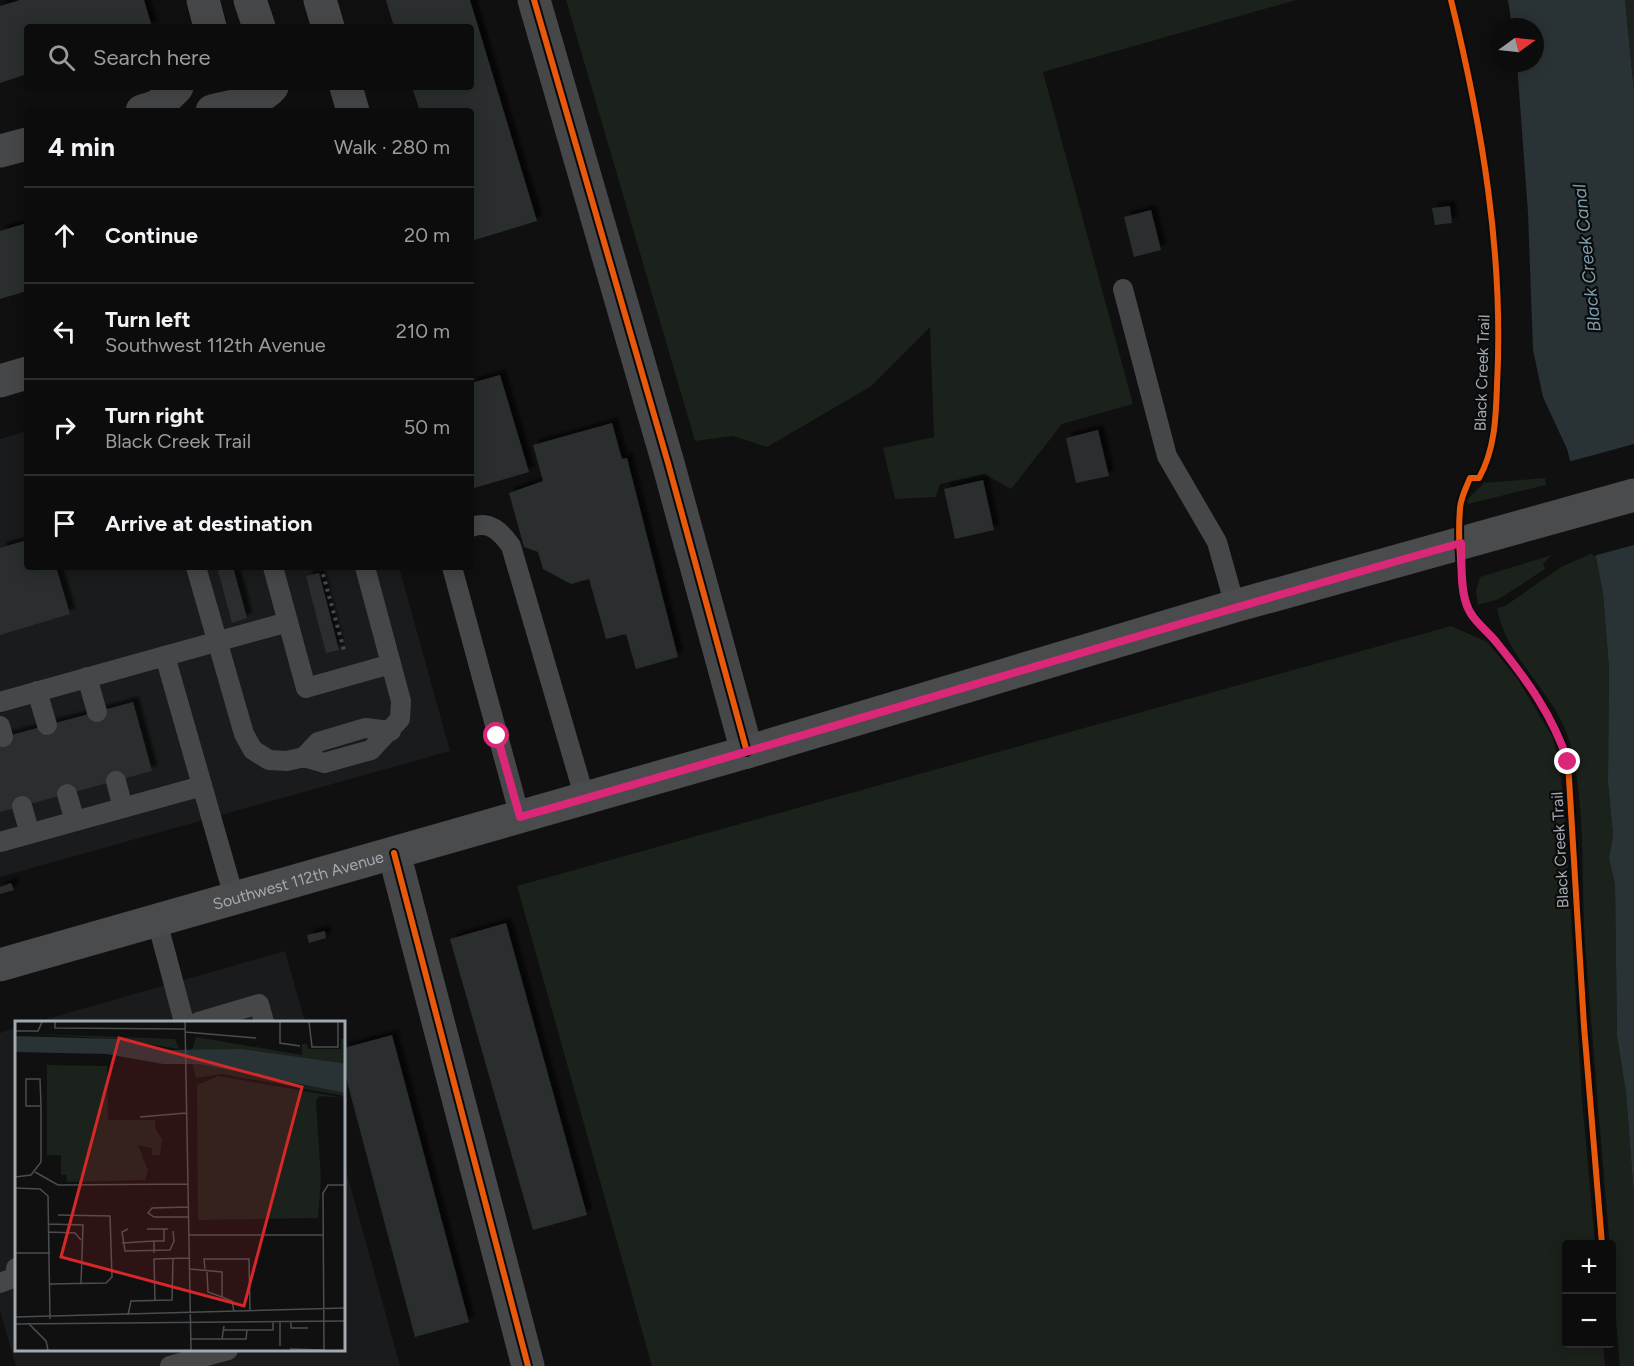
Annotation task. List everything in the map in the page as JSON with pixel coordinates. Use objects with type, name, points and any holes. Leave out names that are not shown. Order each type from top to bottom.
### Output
[{"type":"main road","name":"Southwest 112th Avenue","points":[[0,965],[747,752],[1235,606],[1634,495]]},
{"type":"street","points":[[183,0],[188,24]]},
{"type":"street","points":[[202,0],[209,24]]},
{"type":"street","points":[[250,0],[258,24]]},
{"type":"street","points":[[320,0],[327,24]]},
{"type":"street","points":[[534,0],[668,463],[747,752]]},
{"type":"street","points":[[218,108],[257,90]]},
{"type":"street","points":[[347,90],[352,108]]},
{"type":"street","points":[[0,151],[24,145]]},
{"type":"street","points":[[0,381],[24,374]]},
{"type":"street","points":[[394,853],[528,1366]]},
{"type":"lane","points":[[1122,289],[1167,456],[1217,542],[1235,606]]},
{"type":"lane","points":[[474,526],[480,524],[493,527],[511,546],[585,799]]},
{"type":"lane","points":[[197,570],[244,734],[253,750],[269,760],[287,761],[304,757],[318,742],[365,728],[391,731],[400,718],[401,701],[366,570]]},
{"type":"lane","points":[[274,570],[306,688],[391,664]]},
{"type":"lane","points":[[453,570],[520,817]]},
{"type":"lane","points":[[0,702],[288,622]]},
{"type":"lane","points":[[165,656],[234,897]]},
{"type":"lane","points":[[87,677],[97,712]]},
{"type":"lane","points":[[37,692],[47,725]]},
{"type":"lane","points":[[116,781],[123,808]]},
{"type":"lane","points":[[0,843],[202,786]]},
{"type":"lane","points":[[67,794],[75,821]]},
{"type":"lane","points":[[22,806],[30,834]]},
{"type":"lane","points":[[157,921],[183,1021]]},
{"type":"lane","points":[[204,1021],[259,1004],[263,1021]]},
{"type":"lane","points":[[0,1283],[15,1277]]},
{"type":"lane","points":[[170,1366],[224,1351]]},
{"type":"path","points":[[322,570],[345,656]]},
{"type":"shaded area","points":[[566,0],[1296,0],[1043,72],[1133,404],[1062,424],[1011,489],[984,474],[940,484],[936,497],[895,499],[883,448],[934,437],[930,327],[870,387],[767,447],[733,436],[695,441]]},
{"type":"shaded area","points":[[1625,0],[1634,0],[1634,91]]},
{"type":"shaded area","points":[[24,432],[24,570],[400,570],[450,751],[0,877],[0,439]]},
{"type":"shaded area","points":[[1545,478],[1546,485],[1468,504],[1467,500],[1484,483]]},
{"type":"shaded area","points":[[1595,552],[1603,593],[1609,668],[1608,783],[1613,835],[1609,859],[1615,884],[1617,1036],[1626,1093],[1634,1196],[1634,1366],[1620,1366],[1616,1318],[1616,1240],[1610,1240],[1585,942],[1581,820],[1576,771],[1565,728],[1511,645],[1502,627],[1497,608],[1505,606],[1561,567]]},
{"type":"shaded area","points":[[1552,555],[1543,564],[1545,569],[1499,599],[1478,605],[1476,591],[1480,577]]},
{"type":"shaded area","points":[[1451,626],[1487,642],[1517,678],[1552,736],[1558,756],[1564,802],[1582,1099],[1595,1240],[1562,1240],[1562,1348],[1603,1348],[1605,1366],[652,1366],[517,886]]},
{"type":"shaded area","points":[[285,951],[305,1021],[40,1021]]},
{"type":"shaded area","points":[[15,1028],[15,1351],[345,1351],[345,1167],[400,1366],[16,1366],[0,1311],[0,1033]]},
{"type":"water","name":"Black Creek Canal","points":[[1508,0],[1625,0],[1634,91],[1634,1196],[1626,1093],[1617,1036],[1615,884],[1609,859],[1613,835],[1608,783],[1609,668],[1603,593],[1595,552],[1567,449],[1543,397],[1533,350],[1528,213],[1518,72],[1544,72],[1544,18],[1511,18]]},
{"type":"pier","points":[[1634,444],[1634,545],[1593,556],[1568,462]]},
{"type":"building","points":[[20,0],[144,0],[151,24],[24,24],[24,75],[0,83],[0,6]]},
{"type":"building","points":[[386,0],[470,0],[537,221],[474,240],[474,108],[419,108],[413,90],[474,90],[474,24],[393,24]]},
{"type":"building","points":[[1450,206],[1452,223],[1435,225],[1432,208]]},
{"type":"building","points":[[1151,210],[1161,250],[1134,257],[1124,217]]},
{"type":"building","points":[[24,224],[24,292],[0,299],[0,231]]},
{"type":"building","points":[[500,375],[529,472],[474,488],[474,382]]},
{"type":"building","points":[[612,423],[622,459],[627,458],[678,657],[636,669],[626,634],[606,639],[589,579],[571,584],[543,569],[538,552],[524,547],[509,493],[543,481],[533,445]]},
{"type":"building","points":[[1098,430],[1109,476],[1076,483],[1066,438]]},
{"type":"building","points":[[983,480],[994,530],[955,539],[944,489]]},
{"type":"building","points":[[24,541],[24,570],[57,570],[70,614],[0,635],[0,548]]},
{"type":"building","points":[[218,570],[234,570],[247,618],[232,623]]},
{"type":"building","points":[[319,573],[339,650],[326,653],[306,576]]},
{"type":"building","points":[[133,702],[152,771],[0,812],[0,738]]},
{"type":"building","points":[[11,883],[14,890],[0,894],[0,887]]},
{"type":"building","points":[[506,923],[587,1215],[533,1230],[450,939]]},
{"type":"building","points":[[325,931],[326,938],[309,943],[307,935]]},
{"type":"building","points":[[392,1035],[469,1322],[415,1337],[345,1074],[345,1048]]},
{"type":"cycle path","points":[[534,0],[668,463],[747,752]]},
{"type":"cycle path","name":"Black Creek Trail","points":[[1451,0],[1472,95],[1488,191],[1494,239],[1498,336],[1494,433],[1479,478],[1470,478],[1461,504],[1460,562],[1464,591],[1471,613],[1495,640],[1539,700],[1555,729],[1568,762],[1584,1026],[1602,1240]]},
{"type":"cycle path","points":[[394,853],[528,1366]]},
{"type":"route","points":[[497,736],[520,817],[747,752],[1235,606],[1461,543],[1462,581],[1466,603],[1472,615],[1519,670],[1544,706],[1558,731],[1568,762]]}]
